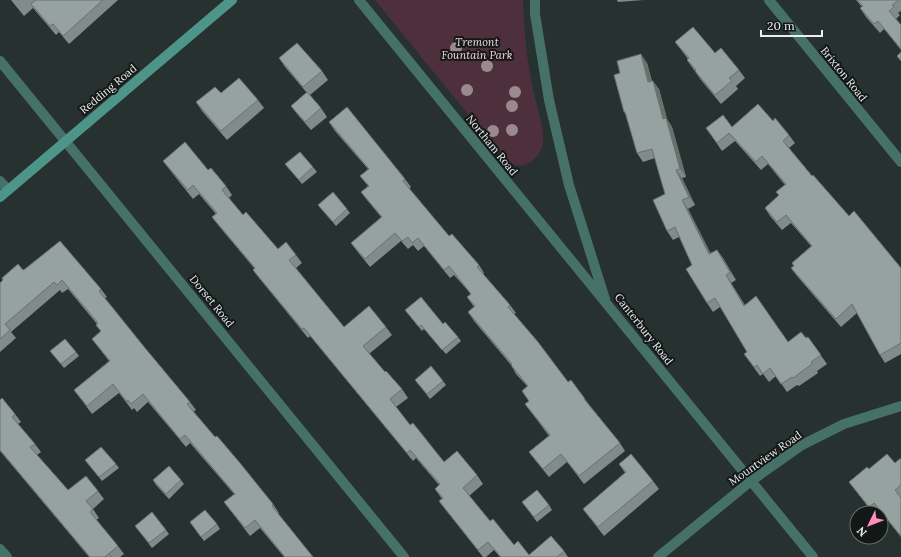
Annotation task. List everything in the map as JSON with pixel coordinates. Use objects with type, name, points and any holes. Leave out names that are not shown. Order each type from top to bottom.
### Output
[{"type":"main road","name":"Redding Road","points":[[4,194],[232,0]]},
{"type":"street","name":"Northam Road","points":[[359,0],[607,304]]},
{"type":"street","name":"Canterbury Road","points":[[535,0],[549,100],[569,185],[607,304],[813,557]]},
{"type":"street","name":"Brixton Road","points":[[769,0],[901,162]]},
{"type":"street","name":"Dorset Road","points":[[0,61],[404,557]]},
{"type":"street","points":[[0,181],[4,194]]},
{"type":"street","name":"Mountview Road","points":[[658,557],[751,481],[802,445],[844,424],[901,406]]},
{"type":"street","points":[[0,549],[7,557]]},
{"type":"green space","name":"Tremont Fountain Park","points":[[375,0],[523,0],[532,87],[543,135],[542,148],[537,156],[529,163],[520,166],[511,163],[502,156]]},
{"type":"building","points":[[36,0],[103,0],[63,36],[53,24],[50,26],[31,4]]},
{"type":"building","points":[[857,0],[899,0],[892,5],[894,7],[889,11],[901,25],[901,49],[878,21],[874,24],[860,8],[863,6]]},
{"type":"building","points":[[693,27],[715,53],[721,48],[739,70],[729,78],[732,81],[715,95],[687,60],[689,58],[675,42]]},
{"type":"building","points":[[297,43],[322,71],[303,87],[279,58]]},
{"type":"building","points":[[901,52],[901,61],[897,56]]},
{"type":"building","points":[[641,54],[648,82],[653,81],[663,119],[666,118],[680,169],[676,170],[689,197],[682,200],[709,254],[717,250],[730,272],[726,275],[744,306],[756,296],[788,342],[801,332],[806,338],[808,337],[821,355],[811,362],[812,364],[793,378],[792,377],[781,384],[770,368],[763,374],[757,365],[754,367],[744,354],[747,352],[715,298],[707,303],[686,269],[692,265],[675,227],[667,231],[653,200],[665,194],[652,149],[637,153],[614,75],[620,73],[617,61]]},
{"type":"building","points":[[239,78],[258,100],[221,131],[196,102],[215,87],[221,93]]},
{"type":"building","points":[[307,92],[321,108],[305,122],[291,106]]},
{"type":"building","points":[[758,104],[773,121],[775,118],[789,135],[783,141],[812,176],[813,175],[849,216],[854,211],[901,268],[901,343],[880,355],[852,304],[836,319],[791,268],[794,266],[792,263],[812,246],[786,215],[777,222],[765,208],[779,195],[776,192],[786,184],[762,156],[756,162],[729,133],[717,143],[706,128],[723,115],[732,127]]},
{"type":"building","points":[[347,107],[405,179],[403,181],[449,236],[452,234],[479,265],[477,267],[510,305],[508,307],[538,342],[568,382],[571,380],[584,399],[620,443],[579,476],[561,454],[543,469],[529,452],[550,435],[525,404],[529,401],[522,391],[528,386],[511,365],[512,364],[468,312],[475,306],[467,297],[471,294],[449,266],[444,270],[418,238],[412,243],[408,237],[402,241],[395,233],[365,259],[351,243],[382,217],[361,192],[369,186],[360,176],[369,169],[329,122]]},
{"type":"building","points":[[185,142],[208,170],[211,168],[226,186],[222,190],[243,215],[246,212],[278,249],[286,242],[296,255],[289,260],[344,327],[369,306],[386,327],[363,346],[402,389],[390,399],[410,425],[413,423],[444,462],[457,451],[477,475],[463,488],[490,521],[493,519],[514,545],[518,541],[529,555],[551,536],[564,551],[557,557],[501,557],[488,542],[478,550],[439,501],[443,498],[435,489],[440,484],[410,450],[407,453],[304,328],[302,329],[253,270],[255,268],[212,217],[217,213],[193,185],[188,190],[163,161]]},
{"type":"building","points":[[300,152],[313,167],[299,180],[285,164]]},
{"type":"building","points":[[333,192],[347,209],[333,222],[318,205]]},
{"type":"building","points":[[60,241],[101,289],[99,291],[190,402],[187,404],[215,437],[217,436],[240,463],[313,557],[285,557],[255,520],[245,528],[224,502],[235,494],[185,435],[180,439],[143,394],[131,404],[128,400],[127,402],[113,384],[87,406],[74,390],[110,361],[92,339],[101,331],[96,325],[98,323],[62,280],[57,285],[54,282],[5,324],[10,330],[0,339],[0,283],[3,280],[2,278],[18,264],[23,270],[25,269]]},
{"type":"building","points":[[421,297],[443,324],[445,322],[458,337],[442,350],[421,325],[419,327],[405,310]]},
{"type":"building","points":[[65,339],[76,352],[61,364],[50,351]]},
{"type":"building","points":[[431,366],[443,381],[427,394],[415,380]]},
{"type":"building","points":[[2,398],[15,414],[12,417],[35,444],[30,447],[68,490],[86,476],[98,491],[86,501],[93,509],[90,512],[118,546],[105,557],[90,557],[0,450],[0,400]]},
{"type":"building","points":[[101,447],[116,464],[99,477],[85,460]]},
{"type":"building","points":[[631,454],[653,481],[598,527],[583,509],[626,472],[619,464]]},
{"type":"building","points":[[887,454],[895,463],[901,458],[901,485],[895,490],[901,498],[901,536],[889,521],[889,505],[876,505],[874,503],[867,505],[849,482],[867,467],[869,469]]},
{"type":"building","points":[[169,466],[181,480],[166,494],[153,480]]},
{"type":"building","points":[[537,490],[549,505],[534,517],[522,502]]},
{"type":"building","points":[[205,510],[217,524],[201,537],[190,522]]},
{"type":"building","points":[[152,512],[166,530],[149,543],[135,526]]}]
